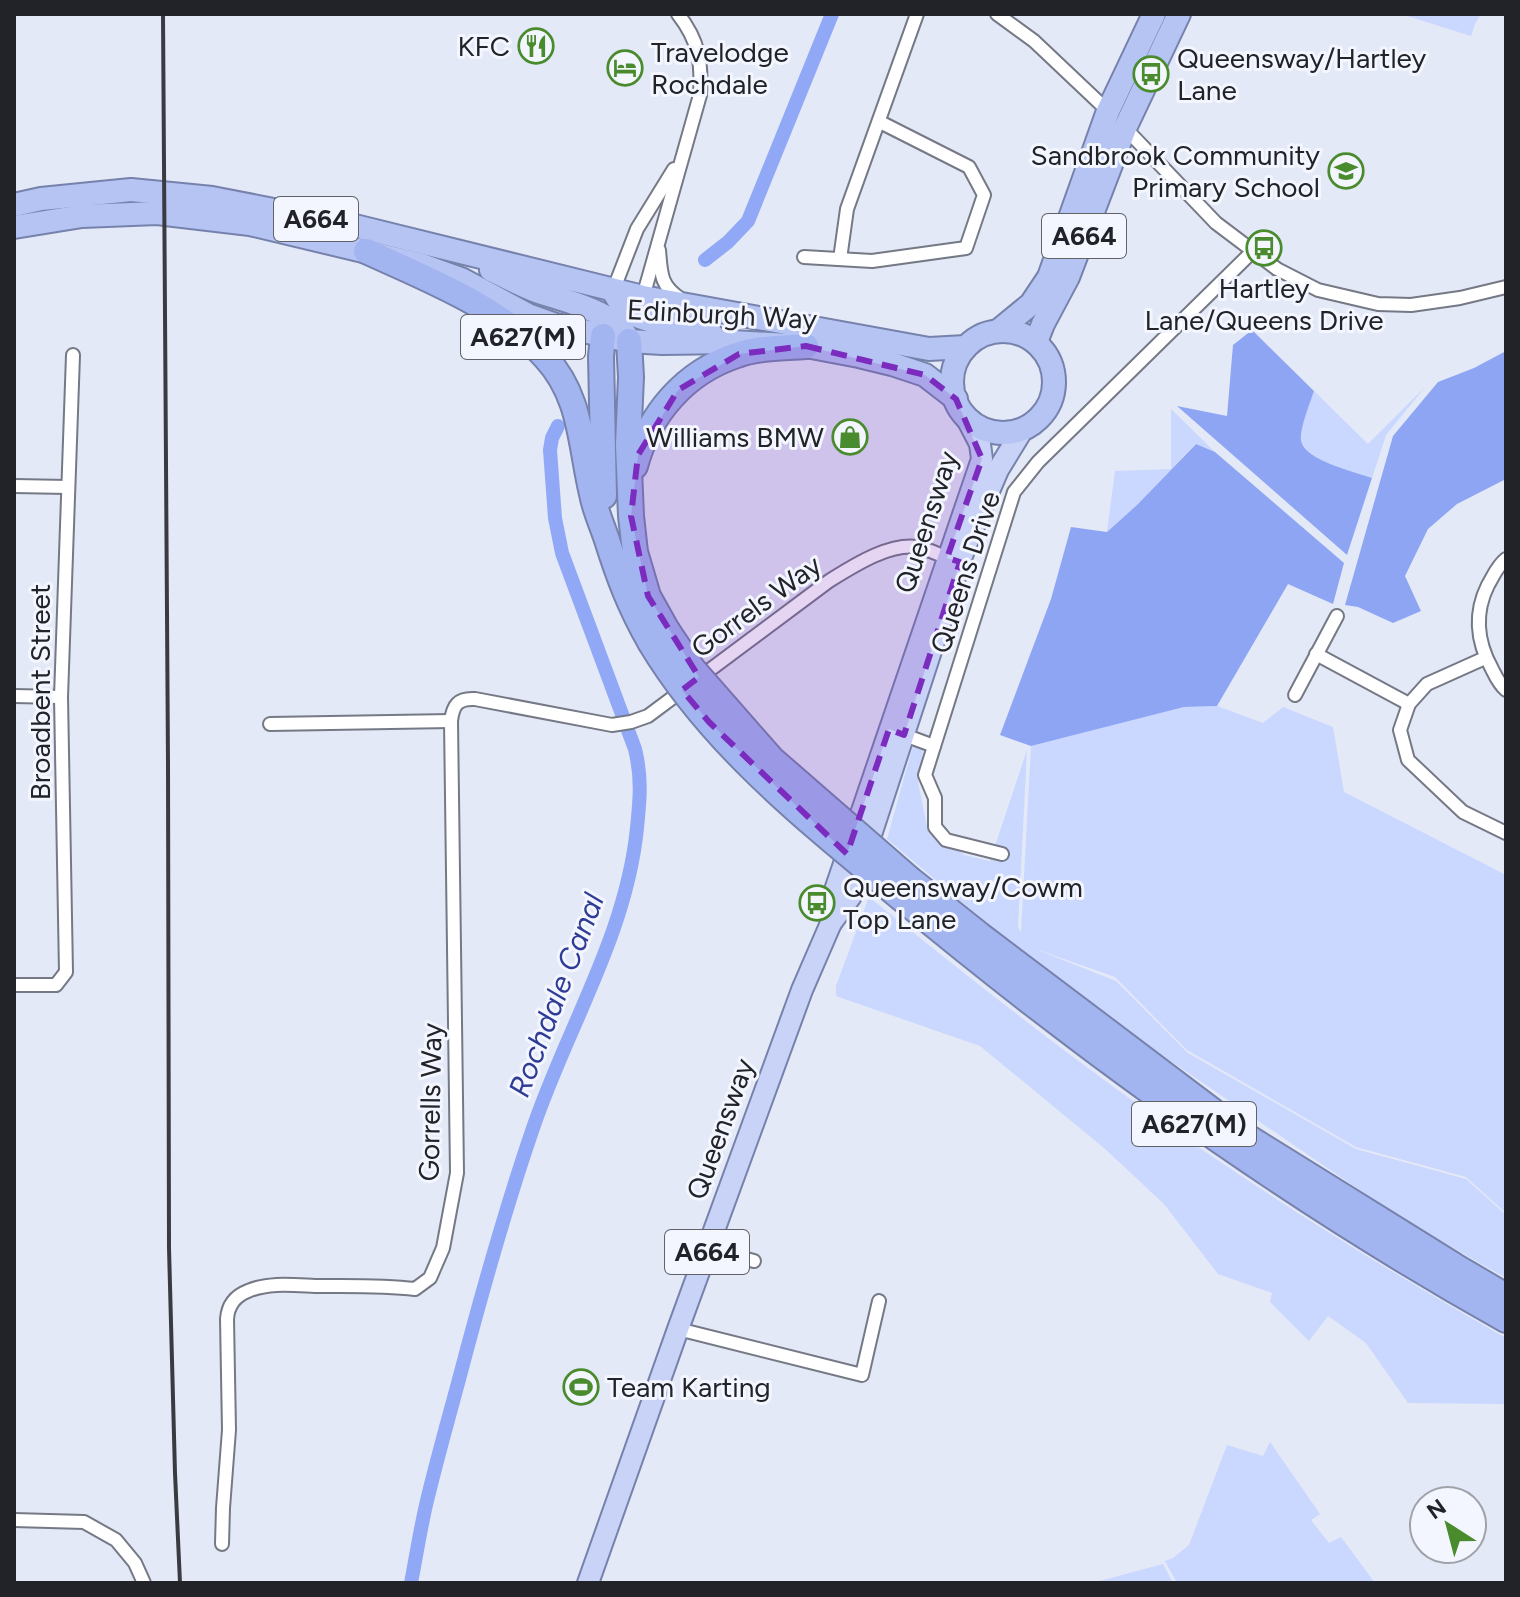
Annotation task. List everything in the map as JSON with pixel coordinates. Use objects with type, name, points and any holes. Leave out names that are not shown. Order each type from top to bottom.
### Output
[{"type":"highway","name":"A664","points":[[998,331],[1031,304],[1049,277],[1108,111],[1154,14]]},
{"type":"highway","name":"A664","points":[[1036,342],[1068,277],[1125,128],[1179,14]]},
{"type":"highway","name":"Edinburgh Way","points":[[14,205],[41,199],[131,190],[212,198],[355,226],[613,291],[640,307],[698,308],[929,349],[966,347]]},
{"type":"highway","name":"Edinburgh Way","points":[[14,227],[82,216],[157,213],[250,224],[422,265],[461,279],[528,315],[556,325],[604,326],[629,341],[806,346],[892,364],[925,375],[960,407]]},
{"type":"highway","points":[[446,249],[531,289],[577,304],[604,326],[613,291]]},
{"type":"highway","name":"A627(M)","points":[[366,251],[475,304],[508,325],[546,358],[569,394],[577,414],[592,497],[622,588],[631,609],[658,636]]},
{"type":"highway","name":"A664","points":[[640,307],[646,321],[686,327],[733,342]]},
{"type":"highway","points":[[629,341],[640,307]]},
{"type":"highway","name":"A627(M)","points":[[604,326],[601,371],[607,542]]},
{"type":"highway","points":[[998,331],[1015,332],[1036,342],[1047,355],[1054,372],[1054,390],[1048,407],[1037,420],[1023,429],[1005,433],[988,430],[972,422],[960,407],[952,384],[955,367],[966,347],[981,336],[998,331]]},
{"type":"highway","name":"A627(M)","points":[[629,341],[628,445],[635,552],[668,673],[748,765],[812,825],[1013,960],[1246,1136],[1506,1296]]},
{"type":"highway","name":"A627(M)","points":[[630,484],[649,428],[678,390],[704,370],[749,352],[806,346]]},
{"type":"highway","name":"A627(M)","points":[[906,890],[1082,1041],[1200,1128],[1315,1206],[1506,1320]]},
{"type":"main road","name":"Queensway","points":[[588,1583],[802,990],[831,923],[851,896],[897,732],[954,560],[982,459],[980,444],[960,407]]},
{"type":"main road","name":"Queensway","points":[[954,560],[998,470],[1023,429]]},
{"type":"street","points":[[640,307],[700,95],[698,50],[689,28],[678,14]]},
{"type":"street","points":[[840,259],[847,209],[917,14]]},
{"type":"street","points":[[997,14],[1034,41],[1108,111]]},
{"type":"street","points":[[804,257],[872,261],[966,248],[984,195],[969,167],[880,122]]},
{"type":"street","points":[[1125,128],[1216,223],[1277,269],[1318,290],[1378,304],[1411,305],[1506,287]]},
{"type":"street","points":[[613,291],[637,229],[682,156]]},
{"type":"street","points":[[658,243],[662,279],[666,286],[677,297],[698,308]]},
{"type":"street","name":"Queens Drive","points":[[1002,854],[946,840],[935,827],[935,798],[925,775],[1014,492],[1038,462],[1253,251]]},
{"type":"street","name":"Broadbent Street","points":[[14,985],[56,985],[66,972],[61,697],[73,355]]},
{"type":"street","points":[[14,486],[68,487]]},
{"type":"street","name":"Gorrels Way","points":[[451,721],[456,704],[467,699],[612,725],[631,722],[648,716],[829,581],[861,561],[890,550],[915,547],[954,560]]},
{"type":"street","points":[[1506,559],[1498,566],[1481,600],[1478,631],[1485,658],[1506,690]]},
{"type":"street","points":[[1295,695],[1337,616]]},
{"type":"street","points":[[1316,654],[1409,704]]},
{"type":"street","points":[[1485,658],[1427,684],[1409,704],[1400,730],[1408,760],[1463,812],[1506,833]]},
{"type":"street","points":[[14,696],[61,697]]},
{"type":"street","points":[[270,724],[451,721]]},
{"type":"street","name":"Gorrells Way","points":[[222,1544],[229,1430],[227,1319],[233,1300],[251,1289],[274,1285],[415,1289],[430,1278],[443,1248],[457,1173],[451,721]]},
{"type":"street","points":[[897,732],[934,746]]},
{"type":"street","points":[[708,1249],[754,1261]]},
{"type":"street","points":[[678,1329],[862,1375],[879,1301]]},
{"type":"street","points":[[14,1520],[84,1522],[116,1540],[135,1563],[144,1583]]},
{"type":"highlighted area","points":[[806,346],[925,375],[956,399],[982,459],[947,558],[960,562],[904,735],[889,729],[847,854],[709,722],[682,690],[699,677],[648,596],[631,516],[638,455],[678,390],[739,354]]},
{"type":"shaded area","points":[[1401,14],[1481,14],[1471,36]]},
{"type":"shaded area","points":[[1252,330],[1314,391],[1302,429],[1304,447],[1320,459],[1372,478],[1347,555],[1177,406],[1227,416],[1233,345]]},
{"type":"shaded area","points":[[1506,351],[1506,479],[1457,504],[1428,529],[1405,576],[1421,611],[1393,623],[1358,607],[1345,605],[1393,436],[1438,382]]},
{"type":"shaded area","points":[[1425,387],[1386,435],[1372,478],[1320,459],[1304,447],[1302,429],[1314,391],[1368,444]]},
{"type":"shaded area","points":[[1171,409],[1215,452],[1195,444],[1137,505],[1107,532],[1115,471],[1171,469]]},
{"type":"shaded area","points":[[1196,444],[1215,452],[1344,563],[1333,604],[1288,584],[1217,706],[1184,707],[1031,746],[1000,735],[1051,599],[1071,527],[1107,532]]},
{"type":"shaded area","points":[[1217,706],[1263,723],[1283,707],[1333,727],[1344,792],[1506,875],[1506,1213],[1466,1177],[1356,1147],[1187,1050],[1115,977],[1030,947],[1116,981],[1188,1053],[1356,1149],[1466,1179],[1506,1215],[1506,1278],[1399,1217],[1159,1053],[1033,962],[887,839],[913,746],[923,749],[918,782],[927,826],[964,855],[990,861],[1027,750],[1018,927],[1021,932],[1031,746],[1184,707]]},
{"type":"shaded area","points":[[869,897],[1035,1028],[1207,1153],[1280,1202],[1506,1338],[1506,1403],[1408,1403],[1366,1343],[1328,1316],[1309,1341],[1270,1302],[1272,1293],[1218,1274],[1164,1204],[1104,1148],[980,1046],[836,996],[836,986]]},
{"type":"shaded area","points":[[1270,1442],[1320,1514],[1311,1520],[1329,1543],[1341,1537],[1375,1583],[1177,1583],[1165,1561],[1189,1545],[1227,1445],[1263,1456]]},
{"type":"shaded area","points":[[1163,1564],[1173,1583],[1092,1583]]},
{"type":"waterway","name":"Rochdale Canal","points":[[705,260],[748,221],[832,14]]},
{"type":"waterway","name":"Rochdale Canal","points":[[411,1583],[435,1467],[505,1214],[546,1093],[621,907],[637,828],[640,788],[635,749],[562,553],[555,518],[550,450],[558,426]]},
{"type":"railway","points":[[163,14],[169,1248],[180,1583]]},
{"type":"place","name":"KFC","points":[[536,46]]},
{"type":"place","name":"Travelodge Rochdale","points":[[625,68]]},
{"type":"place","name":"Queensway/Hartley Lane","points":[[1151,74]]},
{"type":"place","name":"Sandbrook Community Primary School","points":[[1346,171]]},
{"type":"place","name":"Hartley Lane/Queens Drive","points":[[1264,248]]},
{"type":"place","name":"Williams BMW","points":[[850,437]]},
{"type":"place","name":"Queensway/Cowm Top Lane","points":[[817,903]]},
{"type":"place","name":"Team Karting","points":[[581,1387]]}]
